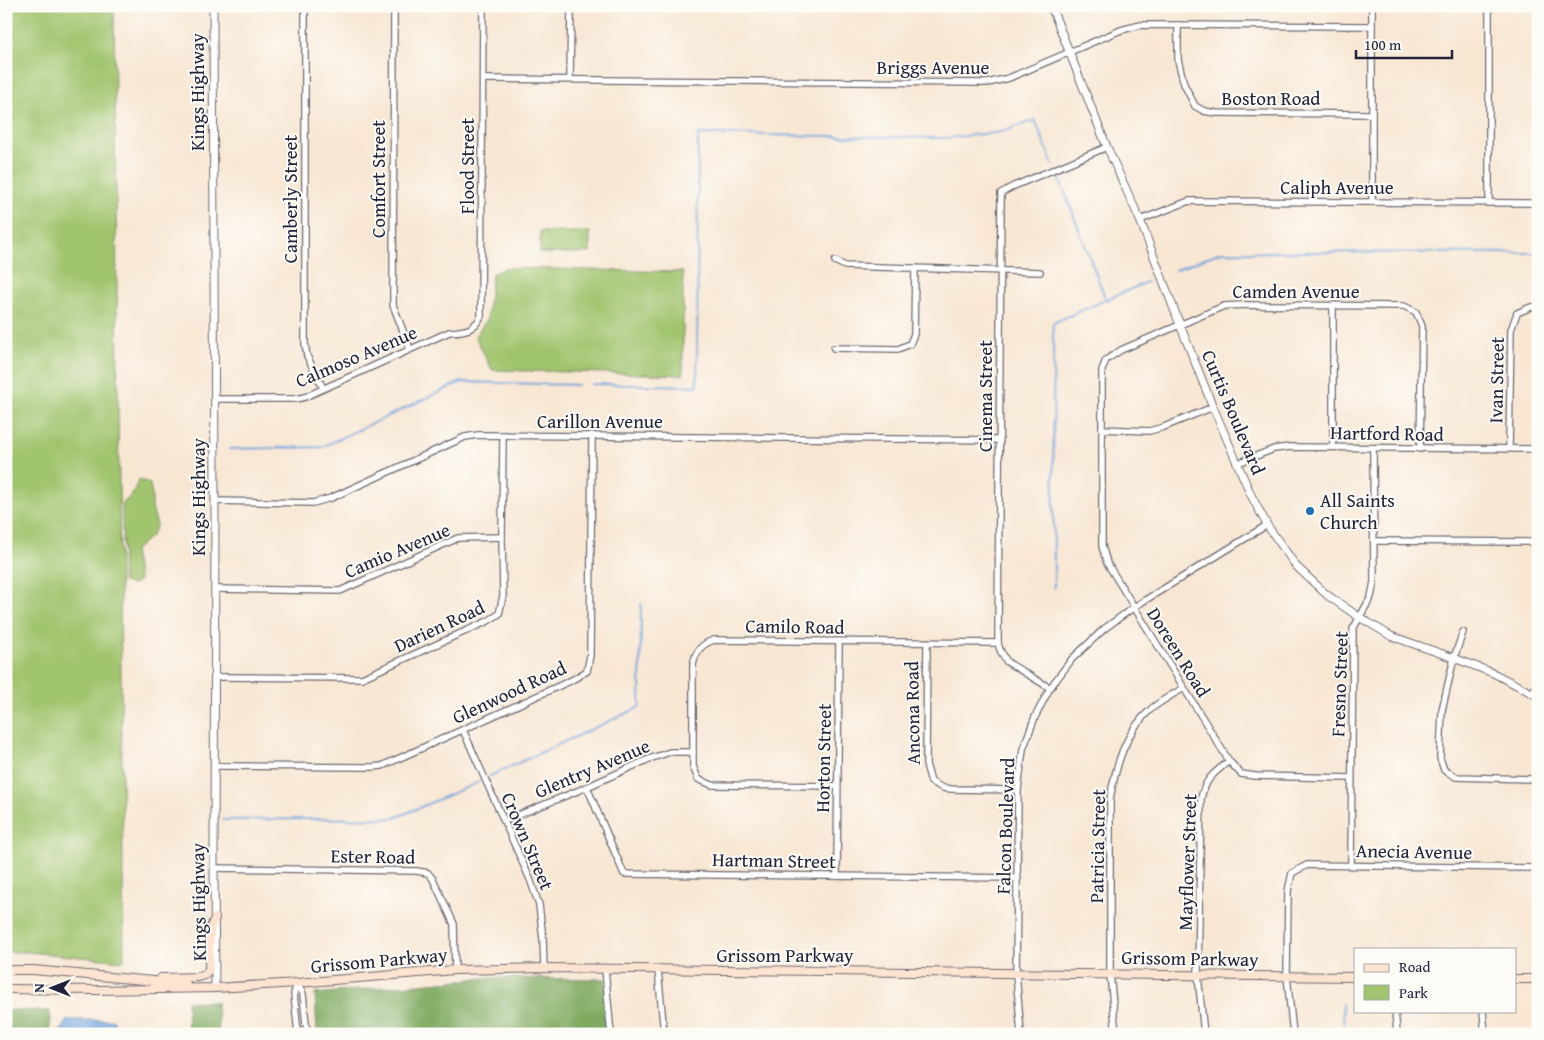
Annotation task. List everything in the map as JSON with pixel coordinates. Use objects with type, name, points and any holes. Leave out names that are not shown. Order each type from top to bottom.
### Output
[{"type":"main road","points":[[144,980],[205,975],[209,969],[210,929],[215,918]]},
{"type":"main road","name":"Grissom Parkway","points":[[6,989],[216,988],[455,970],[544,968],[1354,977]]},
{"type":"main road","name":"Grissom Parkway","points":[[6,970],[33,970],[216,988]]},
{"type":"main road","points":[[1516,979],[1538,979]]},
{"type":"street","name":"Kings Highway","points":[[213,6],[214,868],[216,988]]},
{"type":"street","name":"Camberly Street","points":[[305,6],[305,344],[307,356],[323,388]]},
{"type":"street","name":"Comfort Street","points":[[394,6],[393,305],[410,349]]},
{"type":"street","name":"Flood Street","points":[[477,325],[481,316],[483,6]]},
{"type":"street","points":[[570,79],[571,6]]},
{"type":"street","name":"Curtis Boulevard","points":[[1051,6],[1107,147],[1140,220],[1214,407],[1251,495],[1267,525],[1296,566],[1327,595],[1359,617],[1391,636],[1493,673],[1535,695]]},
{"type":"street","points":[[1372,6],[1372,202]]},
{"type":"street","points":[[1489,6],[1489,203]]},
{"type":"street","name":"Briggs Avenue","points":[[483,79],[988,83],[1009,78],[1121,30],[1141,25],[1372,26]]},
{"type":"street","name":"Boston Road","points":[[1178,25],[1178,60],[1184,84],[1195,106],[1204,111],[1216,114],[1372,114]]},
{"type":"street","name":"Cinema Street","points":[[998,643],[1001,193],[1107,147]]},
{"type":"street","name":"Caliph Avenue","points":[[1140,220],[1190,201],[1538,203]]},
{"type":"street","points":[[836,261],[845,266],[1040,272]]},
{"type":"street","points":[[834,348],[898,349],[910,344],[914,334],[915,268]]},
{"type":"street","name":"Camden Avenue","points":[[1102,430],[1102,370],[1106,360],[1121,350],[1224,306],[1404,306],[1416,312],[1422,326],[1420,449]]},
{"type":"street","points":[[1333,306],[1333,447]]},
{"type":"street","name":"Ivan Street","points":[[1509,448],[1511,330],[1517,313],[1531,307],[1538,307]]},
{"type":"street","name":"Calmoso Avenue","points":[[214,399],[296,399],[305,397],[449,332],[469,329],[477,325]]},
{"type":"street","points":[[1102,430],[1149,431],[1214,407]]},
{"type":"street","name":"Doreen Road","points":[[1102,430],[1102,546],[1106,563],[1229,761],[1241,774],[1255,776],[1351,778]]},
{"type":"street","name":"Carillon Avenue","points":[[215,501],[313,503],[331,498],[464,437],[478,435],[1000,440]]},
{"type":"street","name":"Darien Road","points":[[214,677],[362,678],[488,621],[499,614],[503,596],[503,435]]},
{"type":"street","name":"Glenwood Road","points":[[214,766],[382,766],[572,680],[587,671],[590,656],[592,435]]},
{"type":"street","name":"Hartford Road","points":[[1238,463],[1274,449],[1290,447],[1538,449]]},
{"type":"street","name":"Fresno Street","points":[[1350,864],[1354,629],[1371,597],[1374,582],[1373,448]]},
{"type":"street","name":"Falcon Boulevard","points":[[1021,1034],[1016,973],[1018,790],[1024,748],[1035,717],[1050,688],[1072,660],[1104,629],[1134,608],[1267,525]]},
{"type":"street","name":"Camio Avenue","points":[[215,589],[340,591],[458,538],[502,537]]},
{"type":"street","points":[[1374,541],[1538,542]]},
{"type":"street","points":[[1463,632],[1454,658],[1442,710],[1440,758],[1444,770],[1456,777],[1538,778]]},
{"type":"street","name":"Camilo Road","points":[[837,786],[712,786],[698,779],[693,766],[693,665],[695,654],[704,644],[714,640],[998,643]]},
{"type":"street","name":"Horton Street","points":[[837,876],[839,641]]},
{"type":"street","name":"Ancona Road","points":[[927,643],[926,764],[931,782],[943,788],[951,789],[1018,790]]},
{"type":"street","points":[[998,643],[1007,662],[1050,688]]},
{"type":"street","points":[[1535,695],[1538,684]]},
{"type":"street","name":"Patricia Street","points":[[1116,1034],[1110,974],[1110,799],[1114,775],[1121,752],[1133,730],[1152,709],[1184,688]]},
{"type":"street","name":"Crown Street","points":[[463,730],[530,879],[539,904],[544,968]]},
{"type":"street","name":"Glentry Avenue","points":[[504,821],[650,759],[670,752],[693,752]]},
{"type":"street","name":"Mayflower Street","points":[[1204,1034],[1198,974],[1201,798],[1204,786],[1211,776],[1229,761]]},
{"type":"street","name":"Hartman Street","points":[[587,787],[624,874],[1018,878]]},
{"type":"street","name":"Anecia Avenue","points":[[1287,976],[1288,891],[1292,873],[1307,865],[1350,864],[1538,868]]},
{"type":"street","name":"Ester Road","points":[[214,868],[407,871],[428,873],[433,879],[454,924],[455,970]]},
{"type":"street","points":[[605,969],[611,1034]]},
{"type":"street","points":[[658,970],[664,1034]]},
{"type":"street","points":[[1287,976],[1293,1034]]},
{"type":"street","points":[[297,983],[294,994],[298,1034]]},
{"type":"street","points":[[297,983],[303,994],[307,1034]]},
{"type":"street","points":[[1395,1012],[1397,1034]]},
{"type":"street","points":[[1483,1012],[1485,1034]]},
{"type":"green space","points":[[6,6],[114,6],[124,961],[27,952],[6,952]]},
{"type":"green space","points":[[540,232],[590,232],[590,253],[540,253]]},
{"type":"green space","points":[[505,268],[683,272],[683,375],[492,370],[475,336],[487,320],[492,274]]},
{"type":"green space","points":[[139,479],[150,484],[152,508],[157,525],[152,535],[134,551],[139,580],[133,585],[123,582],[122,504],[132,495]]},
{"type":"green space","points":[[483,978],[605,979],[609,1034],[317,1034],[315,994]]},
{"type":"green space","points":[[187,1001],[217,1002],[219,1034],[188,1034]]},
{"type":"green space","points":[[6,1010],[50,1011],[50,1034],[6,1034]]},
{"type":"water","points":[[67,1020],[114,1020],[114,1034],[61,1034],[61,1030]]},
{"type":"waterway","points":[[592,384],[697,386],[698,134],[947,138],[1001,132],[1035,120],[1053,165]]},
{"type":"waterway","points":[[1058,175],[1106,300]]},
{"type":"waterway","points":[[1175,270],[1221,252],[1538,253]]},
{"type":"waterway","points":[[1054,588],[1053,323],[1147,282]]},
{"type":"waterway","points":[[229,449],[322,447],[461,382],[578,385]]},
{"type":"waterway","points":[[490,776],[640,707],[641,604]]},
{"type":"waterway","points":[[223,820],[395,818],[479,782]]},
{"type":"waterway","points":[[1342,1004],[1345,1034]]},
{"type":"place","name":"All Saints Church","points":[[1310,511]]}]
